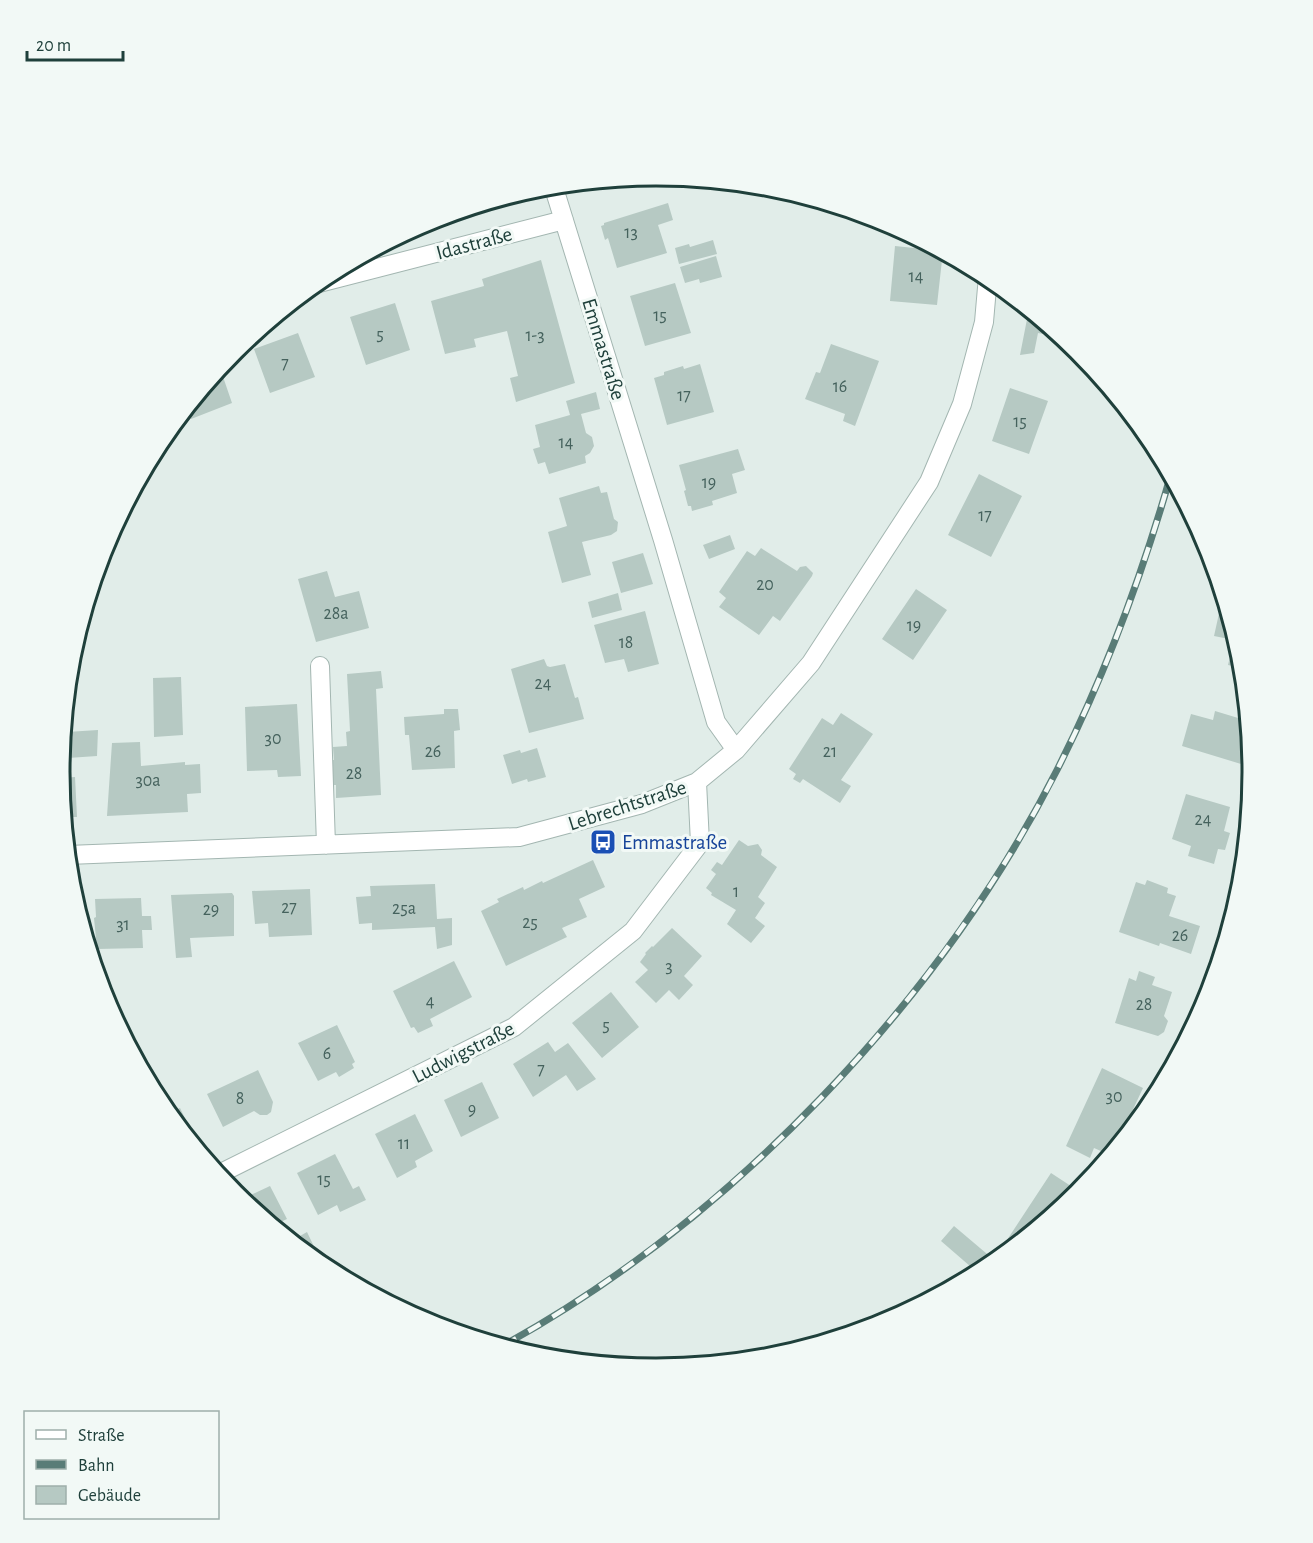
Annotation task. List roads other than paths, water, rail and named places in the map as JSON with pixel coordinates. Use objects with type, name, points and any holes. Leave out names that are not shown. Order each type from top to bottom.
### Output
[{"type":"street","name":"Emmastraße","points":[[557,195],[663,540],[716,722],[736,750]]},
{"type":"street","name":"Idastraße","points":[[343,277],[564,220]]},
{"type":"street","name":"Lebrechtstraße","points":[[77,855],[519,837],[642,804],[697,782],[736,750],[811,663],[929,482],[962,404],[984,322],[987,288]]},
{"type":"street","points":[[320,666],[326,845]]},
{"type":"street","name":"Ludwigstraße","points":[[227,1170],[514,1027],[633,931],[700,843],[697,782]]},
{"type":"railway","points":[[513,1340],[588,1294],[670,1235],[748,1169],[822,1097],[890,1020],[953,940],[1009,856],[1057,770],[1091,698],[1135,587],[1168,485]]},
{"type":"place","name":"Emmastraße","points":[[603,842]]}]
